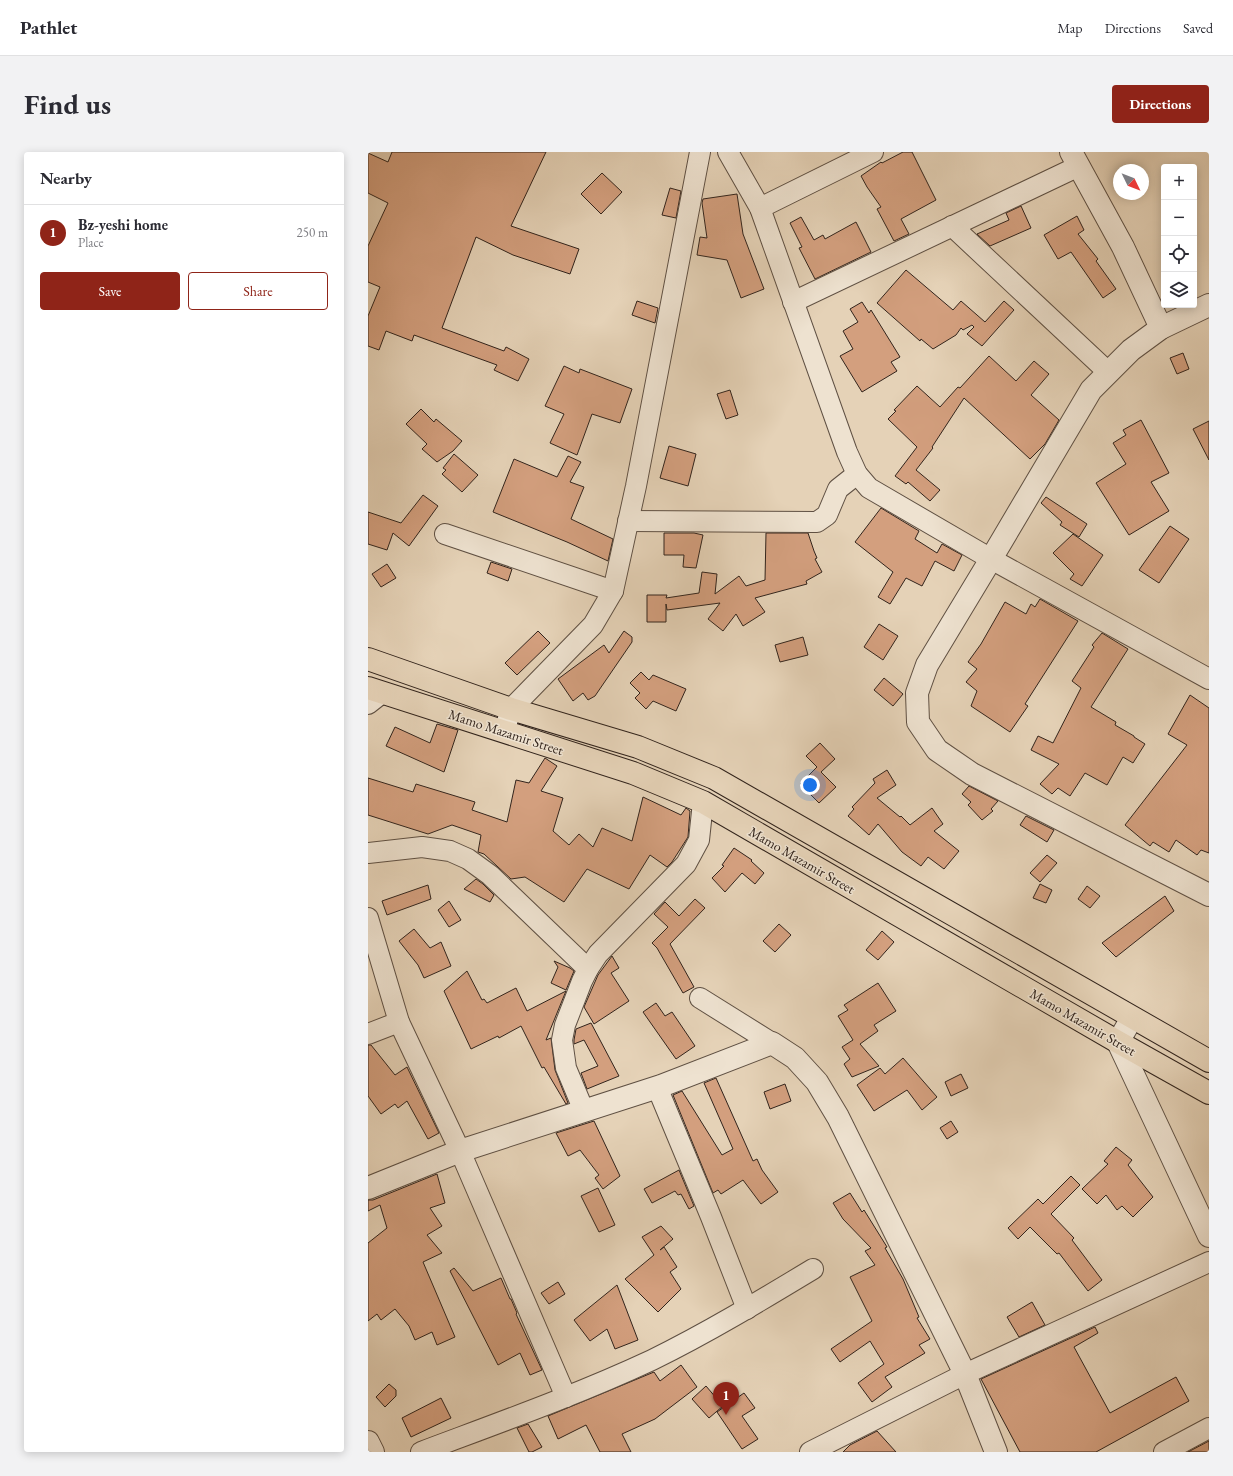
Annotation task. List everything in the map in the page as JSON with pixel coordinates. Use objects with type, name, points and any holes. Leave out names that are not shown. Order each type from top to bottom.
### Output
[{"type":"main road","name":"Mamo Mazamir Street","points":[[368,659],[511,708],[638,747],[714,778],[1209,1061]]},
{"type":"main road","name":"Mamo Mazamir Street","points":[[373,695],[504,732],[632,773],[703,802],[1209,1093]]},
{"type":"street","points":[[504,732],[511,708],[593,625],[613,591],[636,486],[700,152]]},
{"type":"street","points":[[728,152],[760,208],[847,452],[857,474],[869,488],[991,559],[1209,678]]},
{"type":"street","points":[[760,208],[873,152]]},
{"type":"street","points":[[793,302],[952,226],[1075,159],[1123,247],[1161,328]]},
{"type":"street","points":[[952,226],[1108,372]]},
{"type":"street","points":[[1209,305],[1161,328],[1130,350],[1091,390],[927,665],[917,693],[918,722],[937,750],[972,774],[1209,895]]},
{"type":"street","points":[[628,521],[817,522],[827,515],[838,489],[857,474]]},
{"type":"street","points":[[445,534],[613,591]]},
{"type":"street","points":[[584,1111],[566,1068],[562,1040],[565,1025],[588,969],[604,949],[686,864],[699,840],[703,802]]},
{"type":"street","points":[[368,853],[422,847],[450,851],[468,859],[490,875],[588,969]]},
{"type":"street","points":[[368,918],[398,1022],[460,1151],[566,1397]]},
{"type":"street","points":[[700,998],[772,1042],[795,1058],[817,1082],[838,1117],[964,1374],[996,1452]]},
{"type":"street","points":[[1132,1018],[1118,1042],[1209,1236]]},
{"type":"street","points":[[368,1034],[398,1022]]},
{"type":"street","points":[[368,1188],[460,1151],[657,1087],[772,1042]]},
{"type":"street","points":[[657,1087],[711,1217],[747,1309]]},
{"type":"street","points":[[810,1452],[964,1374],[1209,1262]]},
{"type":"street","points":[[421,1452],[566,1397],[652,1360],[747,1309],[813,1269]]},
{"type":"street","points":[[1164,1452],[1209,1428]]},
{"type":"street","points":[[368,1442],[373,1452]]},
{"type":"building","points":[[392,152],[546,152],[511,226],[579,249],[570,274],[513,255],[476,237],[442,328],[504,351],[506,347],[529,359],[518,381],[494,370],[497,365],[414,335],[412,341],[386,331],[379,350],[368,346],[368,316],[380,287],[368,282],[368,246],[388,203],[368,193],[368,153],[388,162]]},
{"type":"building","points":[[903,152],[912,152],[936,200],[901,219],[909,234],[894,241],[877,209],[881,207],[861,176],[881,162],[882,163]]},
{"type":"building","points":[[602,173],[622,192],[601,214],[581,194]]},
{"type":"building","points":[[670,188],[681,191],[676,218],[662,215]]},
{"type":"building","points":[[737,194],[743,234],[764,289],[741,298],[727,260],[697,255],[700,237],[707,238],[702,203],[703,199]]},
{"type":"building","points":[[1021,206],[1031,228],[990,246],[977,234],[1009,220],[1006,213]]},
{"type":"building","points":[[1077,216],[1084,230],[1078,234],[1098,259],[1096,261],[1116,289],[1103,298],[1071,252],[1058,259],[1044,235]]},
{"type":"building","points":[[801,217],[814,240],[823,235],[825,239],[856,222],[871,252],[815,279],[799,248],[802,247],[790,223]]},
{"type":"building","points":[[906,270],[953,310],[961,301],[985,322],[1004,301],[1014,310],[982,346],[967,334],[974,327],[972,325],[963,330],[961,328],[956,335],[933,349],[921,339],[920,341],[877,303]]},
{"type":"building","points":[[637,301],[658,308],[655,323],[632,315]]},
{"type":"building","points":[[862,302],[869,313],[871,310],[900,357],[891,362],[897,371],[862,392],[840,356],[853,349],[843,331],[858,322],[850,309]]},
{"type":"building","points":[[1183,353],[1189,369],[1177,374],[1170,358]]},
{"type":"building","points":[[989,356],[1016,381],[1034,361],[1049,374],[1031,395],[1059,420],[1045,444],[1030,459],[964,398],[932,447],[933,448],[916,470],[940,490],[930,501],[908,482],[906,484],[895,476],[917,447],[888,419],[896,411],[894,410],[917,386],[940,407],[958,387],[960,388]]},
{"type":"building","points":[[564,366],[579,373],[580,369],[632,389],[620,423],[592,414],[577,455],[550,443],[564,414],[545,406]]},
{"type":"building","points":[[730,390],[738,415],[726,419],[717,394]]},
{"type":"building","points":[[421,409],[434,422],[436,419],[462,441],[453,451],[437,462],[422,449],[427,444],[406,424]]},
{"type":"building","points":[[1141,420],[1169,473],[1151,482],[1169,511],[1129,535],[1096,483],[1126,464],[1113,443],[1126,435],[1123,430]]},
{"type":"building","points":[[1209,421],[1209,460],[1193,429]]},
{"type":"building","points":[[669,446],[696,454],[688,486],[660,478]]},
{"type":"building","points":[[454,454],[478,475],[462,492],[442,474],[446,470],[443,468]]},
{"type":"building","points":[[568,456],[581,462],[570,482],[584,487],[571,519],[613,539],[608,561],[567,542],[493,512],[514,459],[557,477]]},
{"type":"building","points":[[423,495],[438,506],[409,546],[393,533],[387,550],[368,544],[368,512],[401,523]]},
{"type":"building","points":[[1046,497],[1087,524],[1079,537],[1060,525],[1062,522],[1041,503]]},
{"type":"building","points":[[881,508],[919,531],[915,539],[937,553],[942,544],[962,555],[954,571],[935,561],[922,586],[906,578],[890,604],[878,597],[893,572],[855,542]]},
{"type":"building","points":[[1170,526],[1189,539],[1159,583],[1139,570]]},
{"type":"building","points":[[664,533],[694,533],[703,535],[696,568],[683,567],[684,555],[664,555]]},
{"type":"building","points":[[766,533],[808,533],[817,558],[815,559],[822,572],[806,581],[807,584],[755,598],[765,612],[743,626],[736,614],[723,631],[708,619],[720,603],[667,610],[666,604],[666,622],[647,622],[647,595],[667,595],[666,598],[699,593],[702,572],[717,574],[715,594],[739,576],[746,586],[765,580]]},
{"type":"building","points":[[1073,534],[1103,555],[1082,586],[1070,579],[1074,574],[1053,553]]},
{"type":"building","points":[[491,562],[512,569],[508,581],[487,573]]},
{"type":"building","points":[[387,564],[396,578],[381,587],[372,574]]},
{"type":"building","points":[[1040,599],[1078,621],[1025,704],[1028,706],[1010,732],[971,706],[977,691],[966,682],[977,669],[968,662],[981,644],[1005,602],[1026,614],[1031,604],[1035,607]]},
{"type":"building","points":[[879,624],[898,636],[883,660],[864,647]]},
{"type":"building","points":[[538,631],[550,643],[517,675],[505,663]]},
{"type":"building","points":[[624,631],[632,637],[632,642],[595,696],[588,700],[583,693],[573,701],[558,679],[604,645],[609,653]]},
{"type":"building","points":[[1102,633],[1128,649],[1091,707],[1116,722],[1115,725],[1145,744],[1133,763],[1123,757],[1107,785],[1085,773],[1070,796],[1058,788],[1052,794],[1040,784],[1059,764],[1031,750],[1038,736],[1053,743],[1081,688],[1072,681],[1094,647],[1092,645]]},
{"type":"building","points":[[803,637],[808,655],[780,662],[775,645]]},
{"type":"building","points":[[641,672],[649,680],[653,675],[686,689],[676,711],[653,701],[646,709],[635,698],[640,693],[630,683]]},
{"type":"building","points":[[884,678],[903,694],[893,706],[874,690]]},
{"type":"building","points":[[1190,695],[1209,708],[1209,853],[1201,850],[1197,855],[1176,840],[1169,852],[1153,842],[1150,846],[1125,825],[1187,745],[1168,734]]},
{"type":"building","points":[[437,724],[458,730],[444,772],[386,746],[395,727],[430,743]]},
{"type":"building","points":[[820,743],[835,759],[821,772],[836,787],[819,803],[800,784],[817,767],[806,756]]},
{"type":"building","points":[[545,758],[557,766],[541,791],[563,798],[553,831],[569,845],[579,834],[593,847],[602,828],[632,841],[643,797],[681,815],[686,808],[690,811],[688,837],[672,862],[667,867],[650,855],[629,889],[587,869],[564,902],[525,877],[511,879],[484,854],[478,852],[481,835],[452,825],[428,834],[368,815],[368,778],[413,792],[416,784],[475,802],[472,810],[507,822],[516,780],[529,783]]},
{"type":"building","points":[[887,770],[896,785],[877,798],[900,817],[901,816],[910,825],[932,808],[943,824],[934,831],[959,851],[944,869],[928,857],[921,866],[902,852],[878,824],[869,835],[848,816],[854,809],[852,807],[875,783],[873,779]]},
{"type":"building","points":[[969,786],[998,801],[991,809],[993,811],[982,820],[968,805],[971,802],[962,794]]},
{"type":"building","points":[[1026,816],[1054,830],[1047,842],[1020,825]]},
{"type":"building","points":[[734,848],[752,860],[751,861],[764,873],[755,884],[742,873],[725,892],[712,878],[724,866],[722,865]]},
{"type":"building","points":[[1047,855],[1057,863],[1040,882],[1030,873]]},
{"type":"building","points":[[476,879],[494,895],[490,902],[464,889]]},
{"type":"building","points":[[1040,884],[1052,890],[1046,903],[1033,898]]},
{"type":"building","points":[[428,885],[431,899],[387,915],[382,901]]},
{"type":"building","points":[[1087,886],[1100,896],[1090,908],[1078,899]]},
{"type":"building","points":[[1165,896],[1174,911],[1116,957],[1102,943]]},
{"type":"building","points":[[695,899],[705,908],[670,944],[694,987],[683,993],[657,948],[652,943],[668,927],[654,914],[665,902],[679,916]]},
{"type":"building","points":[[449,901],[461,920],[449,927],[438,910]]},
{"type":"building","points":[[779,924],[791,935],[775,952],[763,941]]},
{"type":"building","points":[[414,929],[430,948],[441,942],[451,966],[424,978],[418,965],[399,941]]},
{"type":"building","points":[[882,931],[894,942],[878,960],[866,950]]},
{"type":"building","points":[[612,956],[619,968],[611,973],[629,1001],[594,1024],[584,1007],[598,975]]},
{"type":"building","points":[[554,961],[574,971],[566,990],[551,983],[558,967]]},
{"type":"building","points":[[467,971],[482,1000],[484,999],[487,1003],[516,988],[527,1011],[566,991],[546,1040],[551,1038],[555,1070],[568,1103],[566,1104],[544,1067],[542,1068],[521,1026],[499,1038],[498,1036],[471,1049],[444,991]]},
{"type":"building","points":[[878,983],[896,1011],[874,1025],[878,1031],[860,1044],[879,1066],[852,1077],[844,1064],[850,1059],[842,1047],[853,1040],[838,1016],[848,1010],[844,1005]]},
{"type":"building","points":[[656,1003],[665,1016],[672,1012],[695,1046],[676,1059],[643,1012]]},
{"type":"building","points":[[591,1023],[619,1076],[587,1089],[581,1073],[598,1066],[584,1040],[574,1044],[574,1040],[576,1029]]},
{"type":"building","points":[[368,1045],[371,1045],[395,1075],[407,1067],[439,1133],[428,1139],[407,1101],[398,1108],[395,1104],[381,1114],[368,1096]]},
{"type":"building","points":[[903,1058],[937,1097],[922,1110],[907,1090],[874,1111],[857,1085],[880,1068],[885,1074]]},
{"type":"building","points":[[961,1074],[968,1088],[951,1096],[945,1082]]},
{"type":"building","points":[[716,1078],[753,1161],[757,1159],[762,1170],[778,1192],[761,1204],[743,1180],[721,1194],[718,1190],[713,1193],[673,1095],[682,1091],[722,1155],[733,1149],[704,1083]]},
{"type":"building","points":[[785,1084],[791,1101],[770,1109],[764,1092]]},
{"type":"building","points":[[594,1121],[620,1176],[603,1189],[595,1178],[599,1175],[580,1150],[568,1156],[556,1133]]},
{"type":"building","points":[[951,1121],[958,1132],[947,1139],[940,1128]]},
{"type":"building","points":[[1116,1147],[1132,1160],[1128,1165],[1153,1197],[1133,1217],[1122,1206],[1117,1210],[1106,1195],[1097,1204],[1082,1189],[1108,1164],[1104,1161]]},
{"type":"building","points":[[679,1170],[694,1206],[689,1209],[681,1194],[678,1195],[675,1191],[652,1203],[644,1189]]},
{"type":"building","points":[[437,1174],[445,1203],[430,1208],[442,1226],[427,1235],[442,1253],[423,1262],[455,1337],[437,1345],[432,1332],[415,1340],[409,1326],[395,1309],[381,1320],[377,1314],[368,1321],[368,1243],[387,1228],[380,1205],[368,1211],[368,1200],[373,1200]]},
{"type":"building","points":[[1071,1176],[1080,1185],[1051,1214],[1074,1238],[1072,1240],[1102,1280],[1088,1291],[1059,1253],[1057,1254],[1030,1227],[1018,1239],[1008,1228],[1038,1199],[1043,1204]]},
{"type":"building","points":[[598,1188],[615,1225],[599,1232],[581,1196]]},
{"type":"building","points":[[850,1193],[862,1212],[864,1210],[887,1247],[885,1248],[903,1279],[919,1317],[917,1318],[930,1339],[919,1345],[925,1353],[885,1377],[892,1387],[872,1402],[858,1383],[884,1364],[870,1341],[840,1362],[831,1349],[872,1321],[850,1277],[875,1265],[865,1251],[871,1248],[843,1219],[833,1203]]},
{"type":"building","points":[[661,1226],[673,1239],[660,1250],[664,1247],[677,1267],[670,1272],[681,1289],[658,1312],[625,1279],[654,1255],[642,1237]]},
{"type":"building","points":[[454,1268],[473,1291],[501,1278],[542,1370],[530,1375],[520,1353],[498,1365],[450,1271]]},
{"type":"building","points":[[558,1282],[565,1294],[549,1304],[541,1293]]},
{"type":"building","points":[[617,1285],[638,1340],[615,1349],[607,1329],[590,1341],[574,1320]]},
{"type":"building","points":[[1032,1302],[1045,1325],[1019,1337],[1007,1317]]},
{"type":"building","points":[[1095,1327],[1098,1333],[1074,1347],[1110,1413],[1176,1377],[1189,1401],[1096,1452],[1020,1452],[981,1379]]},
{"type":"building","points":[[681,1365],[697,1387],[655,1419],[622,1434],[631,1452],[600,1452],[586,1425],[558,1439],[548,1416],[654,1372],[660,1381]]},
{"type":"building","points":[[389,1384],[396,1390],[396,1396],[385,1407],[376,1397]]},
{"type":"building","points":[[706,1386],[723,1406],[709,1418],[692,1399]]},
{"type":"building","points":[[744,1393],[755,1408],[742,1416],[758,1439],[742,1449],[717,1412]]},
{"type":"building","points":[[441,1398],[451,1418],[411,1437],[402,1418]]},
{"type":"building","points":[[528,1424],[542,1447],[532,1452],[529,1452],[517,1428]]},
{"type":"building","points":[[877,1431],[896,1452],[843,1452],[850,1445]]},
{"type":"building","points":[[1209,1441],[1209,1452],[1188,1452]]},
{"type":"place","name":"Bz-yeshi home","points":[[726,1415]]}]
